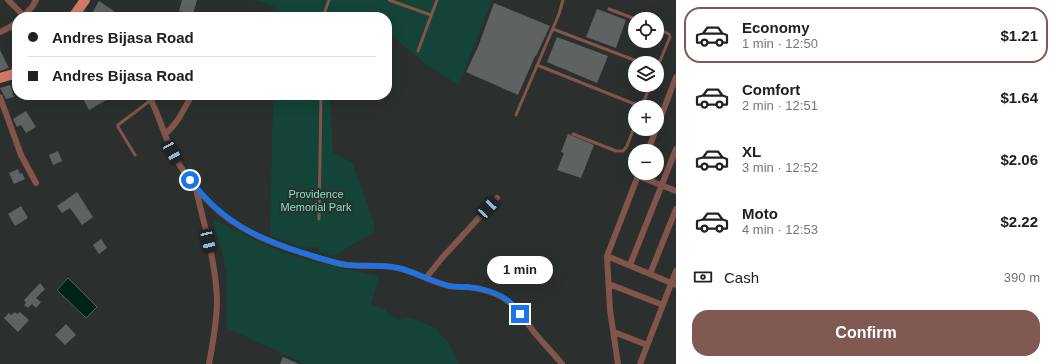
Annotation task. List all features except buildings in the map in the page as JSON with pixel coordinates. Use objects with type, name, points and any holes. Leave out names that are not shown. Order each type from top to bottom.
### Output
[{"type":"main road","points":[[76,12],[85,0]]},
{"type":"main road","points":[[0,78],[12,74]]},
{"type":"street","points":[[8,0],[19,12]]},
{"type":"street","points":[[28,12],[36,0]]},
{"type":"street","points":[[0,32],[12,26]]},
{"type":"street","points":[[664,109],[676,77]]},
{"type":"street","points":[[0,97],[21,155],[36,184]]},
{"type":"street","points":[[150,100],[176,159],[196,187],[215,207],[239,227],[287,248],[318,258],[348,265],[398,268],[451,286],[469,287],[498,295],[510,302],[562,364]]},
{"type":"street","points":[[165,134],[176,123],[189,100]]},
{"type":"street","points":[[630,265],[676,149]]},
{"type":"street","points":[[618,364],[607,256],[637,180]]},
{"type":"street","points":[[650,180],[676,191]]},
{"type":"street","points":[[196,187],[210,252],[216,292],[216,310],[210,364]]},
{"type":"street","points":[[426,278],[442,258],[497,198]]},
{"type":"street","points":[[650,274],[676,209]]},
{"type":"street","points":[[607,256],[674,284]]},
{"type":"street","points":[[640,364],[663,305],[674,284],[676,271]]},
{"type":"street","points":[[609,284],[663,305]]},
{"type":"street","points":[[614,332],[647,345]]},
{"type":"lane","points":[[325,12],[329,0]]},
{"type":"lane","points":[[390,0],[431,15]]},
{"type":"lane","points":[[418,51],[437,0]]},
{"type":"lane","points":[[516,115],[553,28],[563,0]]},
{"type":"lane","points":[[609,9],[628,16]]},
{"type":"lane","points":[[553,28],[628,57]]},
{"type":"lane","points":[[662,56],[670,37],[669,34],[664,32]]},
{"type":"lane","points":[[537,65],[628,101]]},
{"type":"lane","points":[[135,154],[118,125],[147,100]]},
{"type":"lane","points":[[320,219],[321,100]]},
{"type":"lane","points":[[573,134],[616,151],[623,151],[627,146],[631,136]]},
{"type":"green space","points":[[253,0],[492,0],[459,85],[428,66],[392,36],[392,12],[275,12],[275,7]]},
{"type":"green space","name":"Providence Memorial Park","points":[[273,100],[330,100],[333,153],[352,162],[374,223],[374,232],[334,256],[320,252],[317,247],[302,248],[270,235]]},
{"type":"green space","points":[[213,218],[258,241],[297,257],[379,276],[371,304],[385,309],[390,315],[400,320],[410,318],[436,328],[449,344],[459,364],[305,364],[227,328],[227,273]]},
{"type":"shaded area","points":[[68,278],[97,307],[86,318],[57,290]]},
{"type":"route","points":[[190,180],[211,204],[239,227],[287,248],[318,258],[348,265],[398,268],[451,286],[469,287],[481,290],[498,295],[510,302],[520,314]]}]
